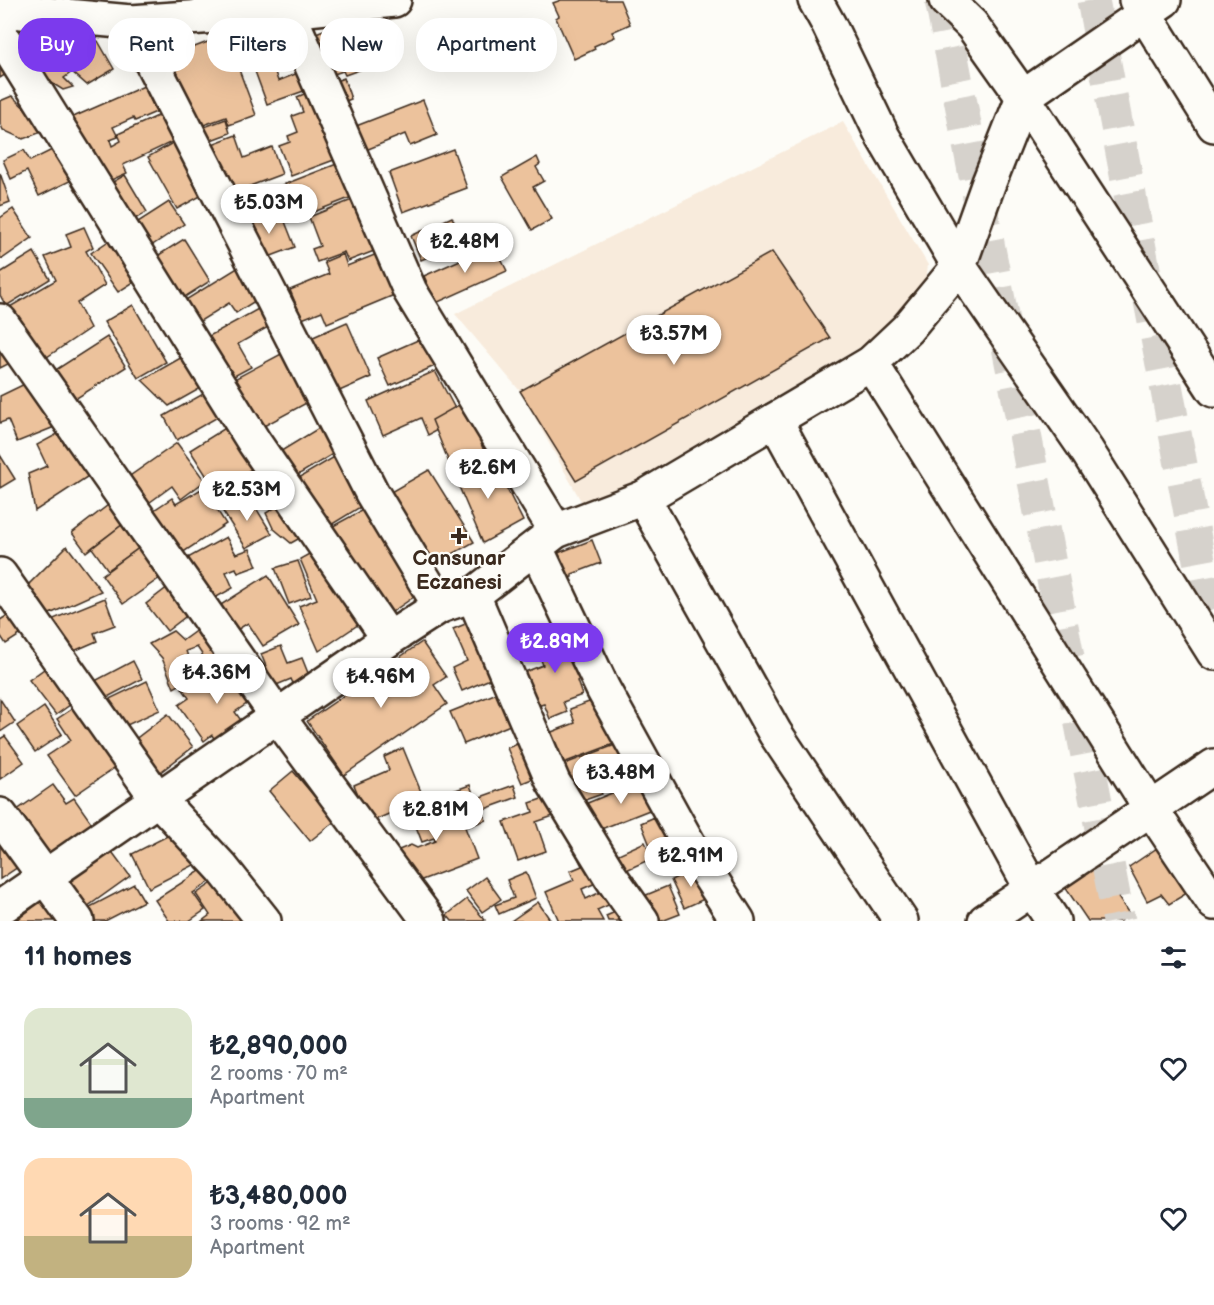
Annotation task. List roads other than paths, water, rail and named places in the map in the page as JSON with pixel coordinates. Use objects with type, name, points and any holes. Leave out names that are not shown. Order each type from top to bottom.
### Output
[{"type":"street","points":[[142,18],[165,10],[242,7],[288,11],[394,0]]},
{"type":"street","points":[[815,0],[883,137],[959,266],[1087,452],[1214,653]]},
{"type":"street","points":[[946,0],[972,25],[1023,96],[1214,390]]},
{"type":"street","points":[[0,908],[157,798],[440,606],[473,595],[546,540],[644,498],[871,363],[907,329],[959,266],[1023,96],[1148,5],[1214,124]]},
{"type":"street","points":[[0,10],[84,9],[117,18]]},
{"type":"street","points":[[288,11],[410,291],[546,540],[603,689],[688,843],[738,921]]},
{"type":"street","points":[[0,34],[254,442],[389,639]]},
{"type":"street","points":[[157,72],[372,493],[440,606]]},
{"type":"street","points":[[0,321],[278,717],[429,921]]},
{"type":"street","points":[[871,363],[1151,809],[1214,903]]},
{"type":"street","points":[[775,420],[1032,889],[1053,921]]},
{"type":"street","points":[[644,498],[775,733],[901,921]]},
{"type":"street","points":[[0,575],[157,798],[222,868],[264,921]]},
{"type":"street","points":[[473,595],[553,782],[611,877],[642,921]]},
{"type":"street","points":[[985,921],[1214,766]]},
{"type":"street","points":[[0,815],[77,921]]},
{"type":"tunnel","points":[[941,0],[1119,921]]},
{"type":"tunnel","points":[[1093,0],[1214,639]]},
{"type":"place","name":"Cansunar Eczanesi","points":[[459,536]]}]
